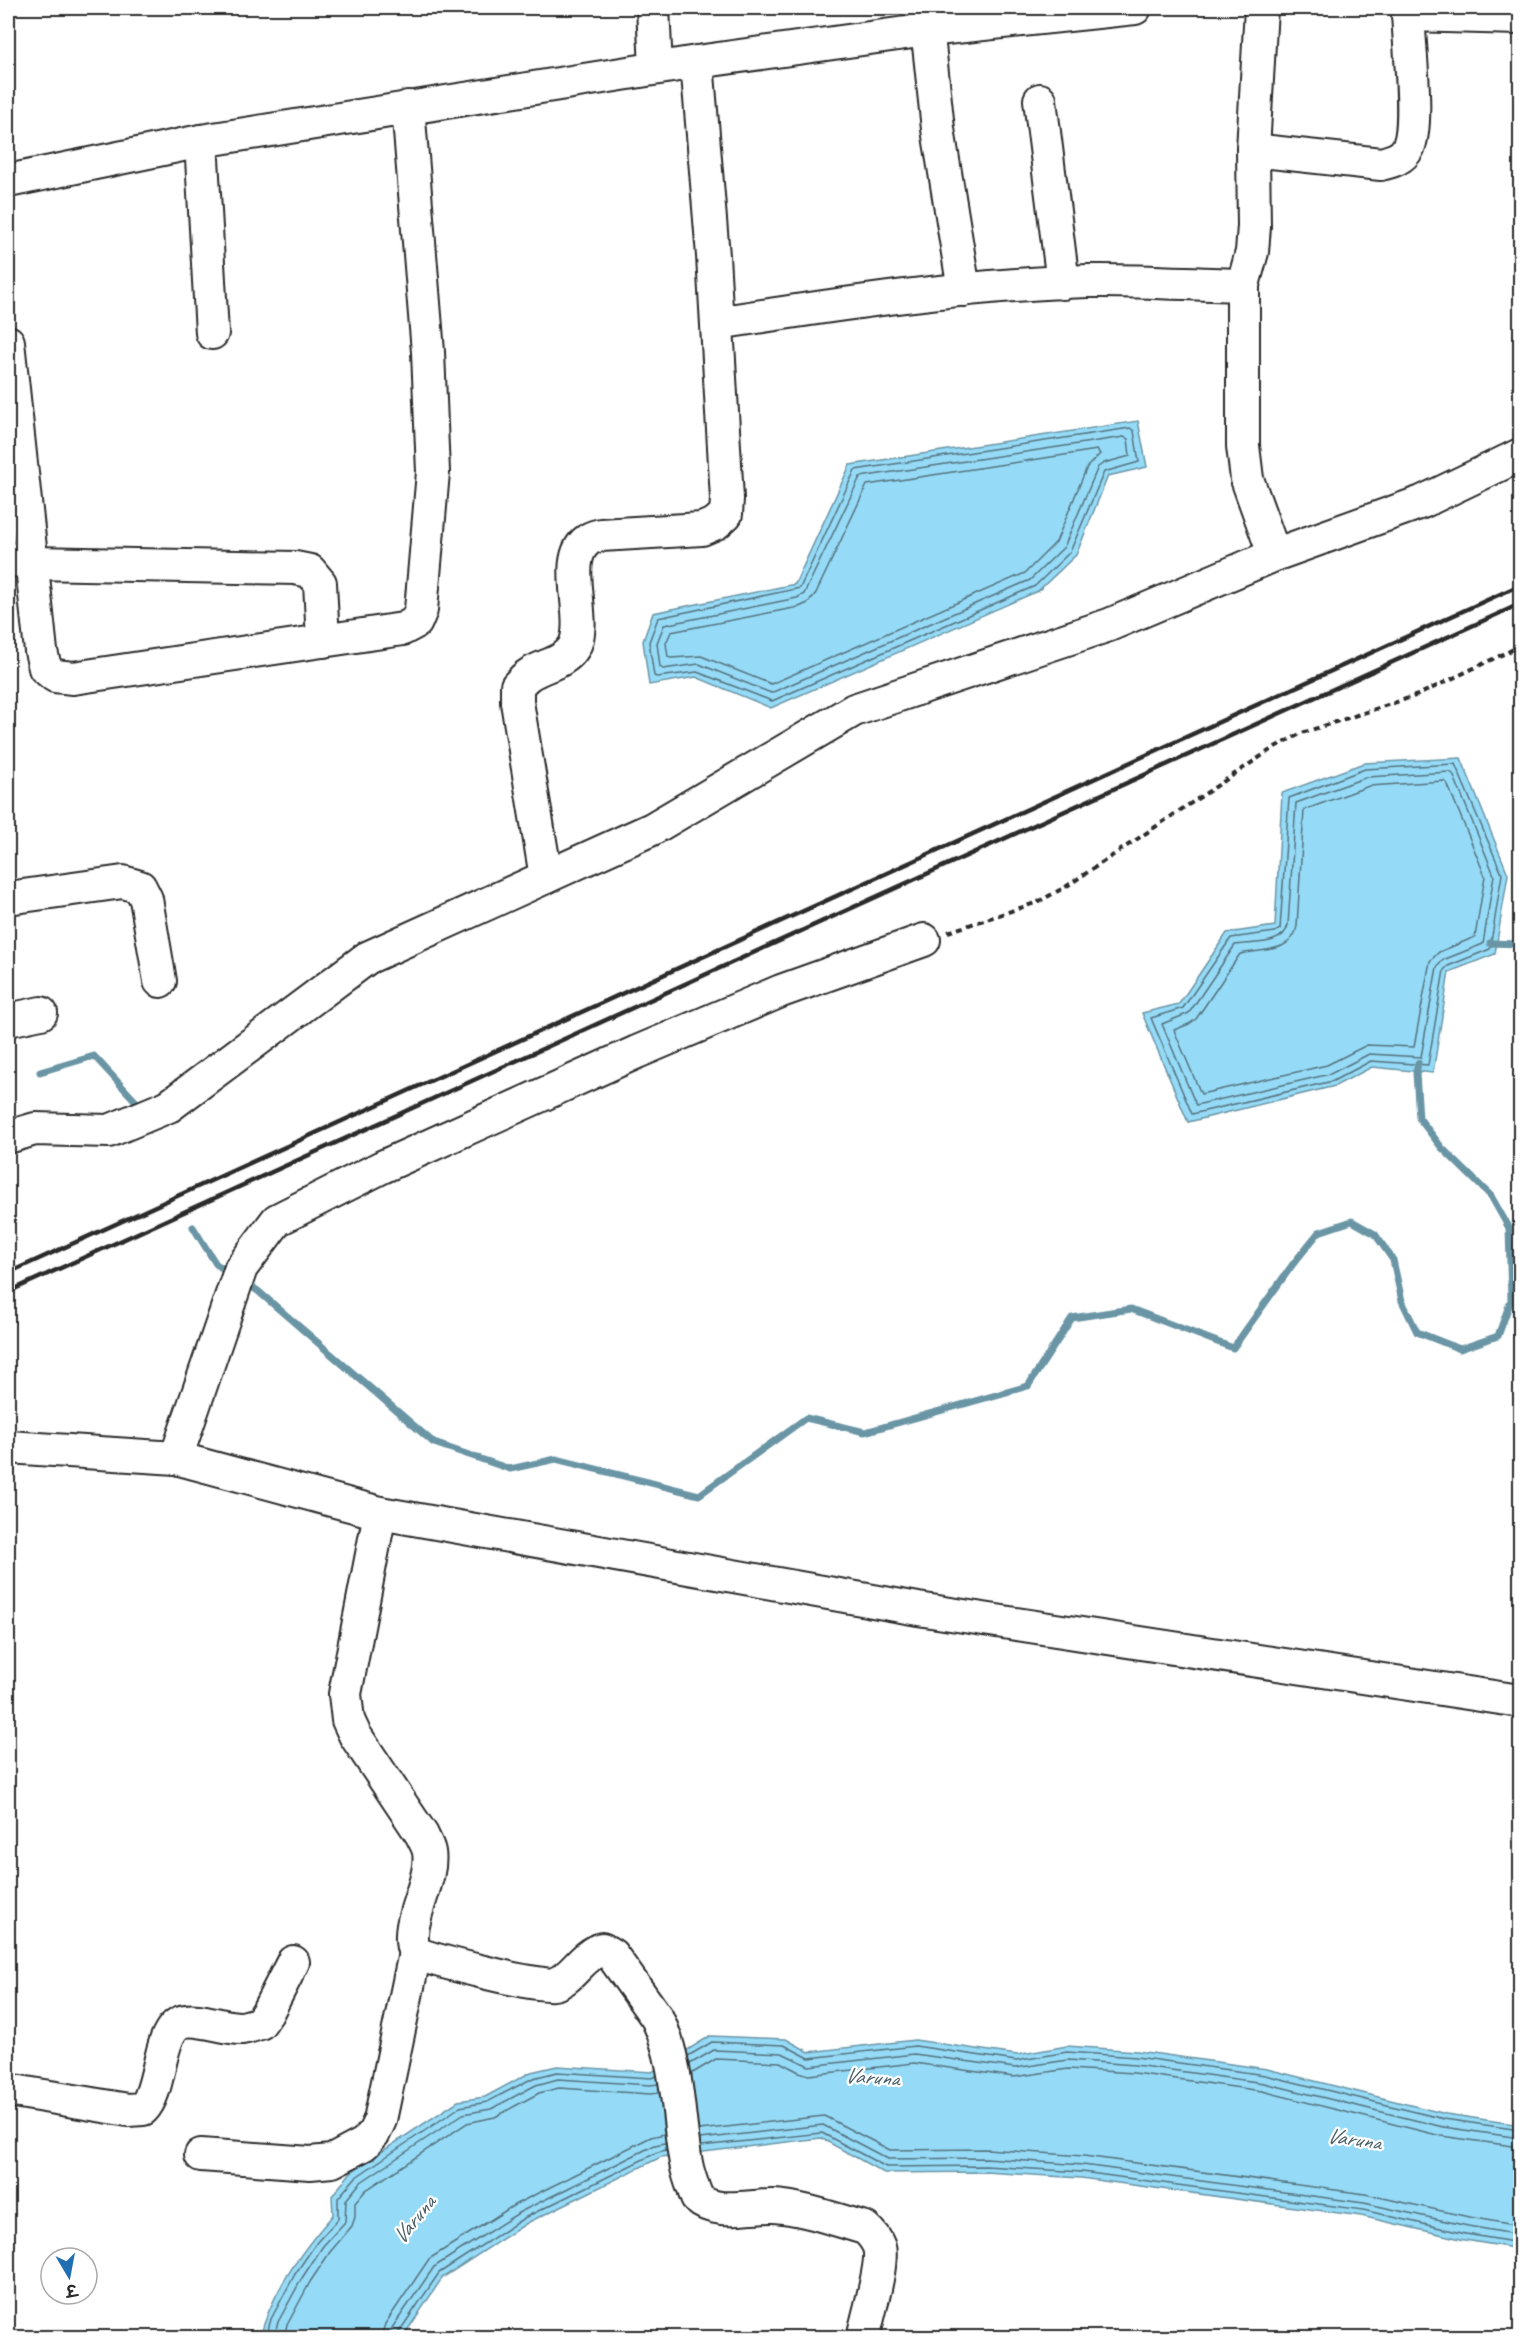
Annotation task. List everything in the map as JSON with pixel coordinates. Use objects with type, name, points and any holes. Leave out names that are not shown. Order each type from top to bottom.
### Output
[{"type":"street","points":[[653,8],[656,68]]},
{"type":"street","points":[[8,182],[201,141],[697,62],[926,19],[1135,8]]},
{"type":"street","points":[[1261,8],[1253,150],[1254,226],[1252,252],[1243,285],[1242,446],[1247,479],[1269,540],[1277,554]]},
{"type":"street","points":[[1253,150],[1381,164],[1400,158],[1408,147],[1413,126],[1408,11],[1521,18]]},
{"type":"street","points":[[926,19],[938,129],[964,290]]},
{"type":"street","points":[[546,877],[517,702],[517,686],[528,675],[562,659],[573,649],[579,633],[575,562],[579,550],[587,540],[601,535],[702,529],[716,523],[726,514],[717,323],[697,62]]},
{"type":"street","points":[[1040,100],[1063,283]]},
{"type":"street","points":[[8,342],[20,561],[45,668],[55,676],[73,678],[323,641],[403,629],[416,622],[421,610],[433,471],[428,352],[408,107]]},
{"type":"street","points":[[201,141],[212,333]]},
{"type":"street","points":[[717,323],[897,296],[1088,281],[1243,285]]},
{"type":"street","points":[[8,1137],[35,1129],[109,1131],[169,1106],[367,958],[652,829],[854,711],[1101,628],[1277,554],[1422,502],[1521,455]]},
{"type":"street","points":[[20,561],[295,568],[310,571],[320,583],[323,641]]},
{"type":"street","points":[[8,898],[123,882],[140,887],[146,899],[160,981]]},
{"type":"street","points":[[176,1458],[236,1280],[277,1220],[382,1167],[637,1052],[780,991],[924,940]]},
{"type":"street","points":[[8,1020],[41,1013]]},
{"type":"street","points":[[8,1447],[176,1458],[380,1513],[918,1609],[1521,1701]]},
{"type":"street","points":[[201,2155],[310,2163],[332,2161],[364,2144],[374,2133],[380,2120],[415,1953],[412,1947],[413,1933],[429,1853],[422,1834],[355,1735],[348,1720],[345,1694],[380,1513]]},
{"type":"street","points":[[415,1953],[516,1979],[554,1985],[591,1952],[602,1949],[612,1955],[657,2018],[669,2049],[686,2165],[697,2199],[712,2207],[774,2206],[788,2208],[865,2228],[872,2233],[880,2249],[879,2267],[863,2337]]},
{"type":"street","points":[[8,2090],[128,2110],[143,2109],[151,2102],[167,2040],[172,2030],[182,2022],[196,2021],[241,2028],[260,2023],[293,1962]]},
{"type":"path","points":[[924,940],[1038,902],[1067,886],[1275,747],[1302,733],[1418,695],[1521,646]]},
{"type":"water","points":[[1138,421],[1147,467],[1108,476],[1076,555],[1038,591],[771,708],[696,677],[649,685],[643,641],[653,613],[795,584],[850,465]]},
{"type":"water","points":[[1461,758],[1508,874],[1495,954],[1449,972],[1433,1073],[1372,1067],[1335,1086],[1188,1122],[1142,1013],[1179,1004],[1227,933],[1275,926],[1282,793],[1364,763]]},
{"type":"water","name":"Varuna","points":[[710,2036],[786,2039],[809,2052],[915,2040],[1017,2055],[1067,2046],[1137,2051],[1267,2069],[1446,2114],[1520,2125],[1520,2249],[1465,2240],[1361,2216],[1081,2178],[985,2172],[884,2173],[821,2138],[661,2157],[527,2223],[442,2278],[403,2337],[260,2338],[280,2288],[299,2257],[333,2215],[332,2196],[351,2172],[458,2101],[485,2097],[531,2072],[557,2066],[652,2072]]},
{"type":"waterway","points":[[1490,943],[1520,944]]},
{"type":"waterway","points":[[40,1072],[94,1056],[141,1107]]},
{"type":"waterway","points":[[246,1283],[434,1443],[510,1469],[556,1459],[699,1495],[806,1418],[865,1432],[1028,1386],[1072,1318],[1131,1309],[1233,1348],[1293,1264],[1319,1232],[1352,1221],[1375,1234],[1393,1260],[1402,1301],[1417,1332],[1460,1349],[1498,1336],[1511,1300],[1509,1228],[1491,1196],[1442,1148],[1419,1118],[1416,1073],[1418,1063]]},
{"type":"waterway","points":[[193,1227],[216,1264],[231,1274]]},
{"type":"railway","points":[[8,1273],[1520,585]]},
{"type":"railway","points":[[8,1292],[1520,604]]}]
